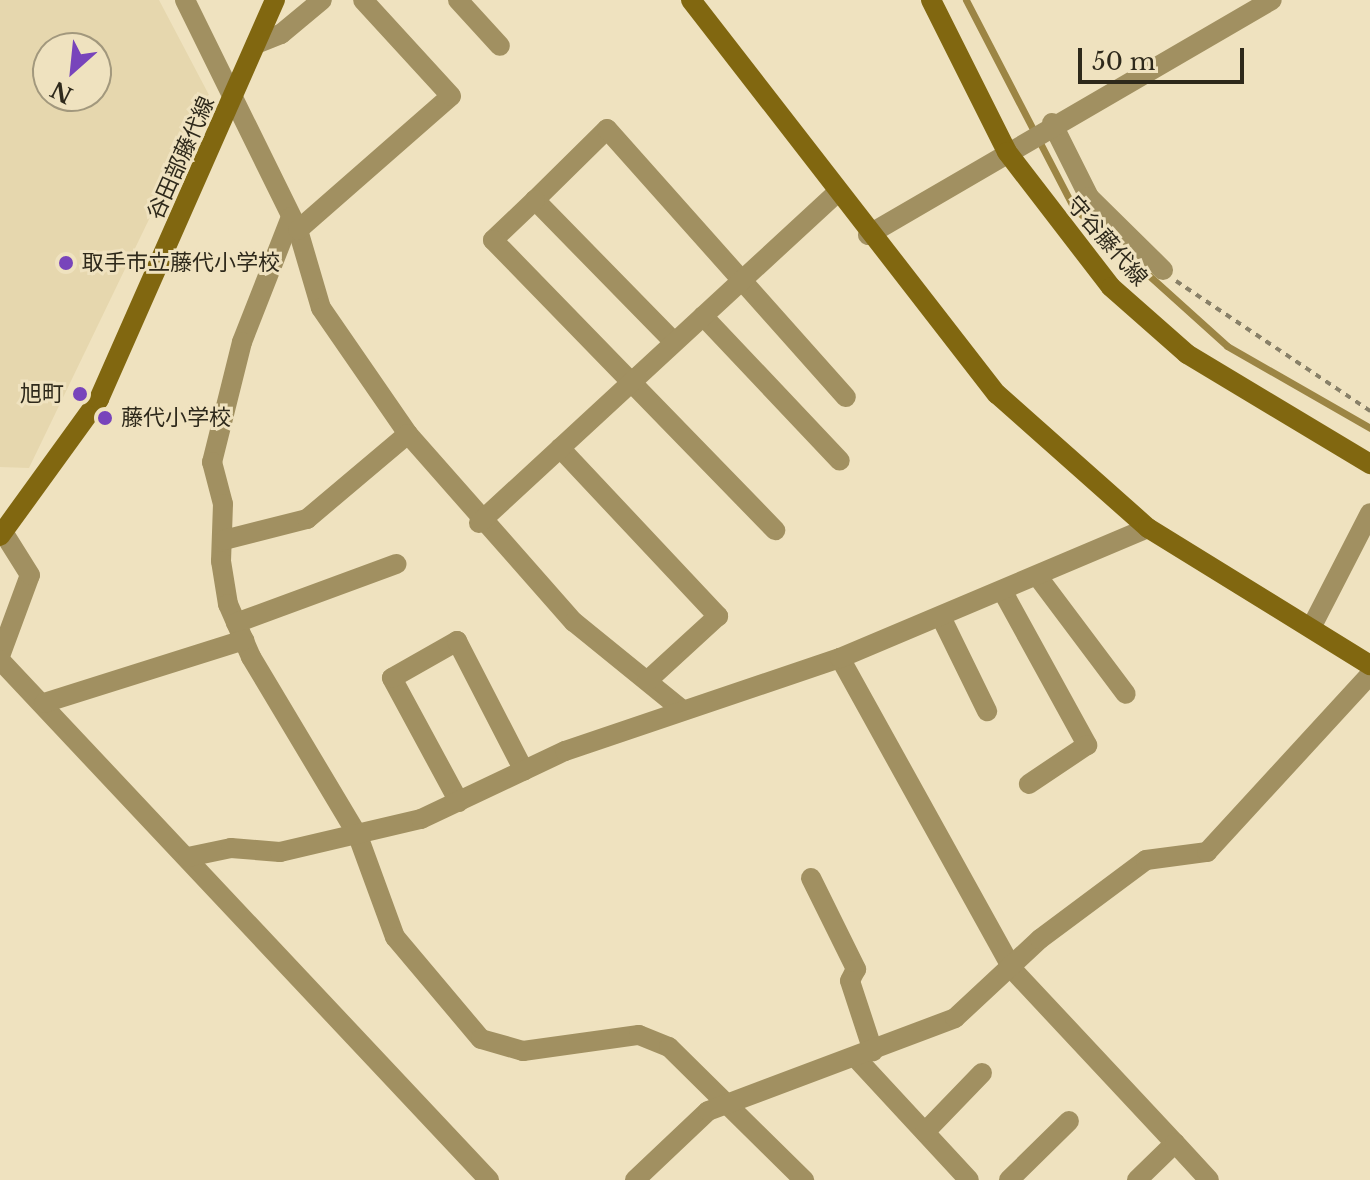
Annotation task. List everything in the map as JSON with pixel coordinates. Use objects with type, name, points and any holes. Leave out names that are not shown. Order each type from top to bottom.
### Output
[{"type":"main road","name":"谷田部藤代線","points":[[2,534],[99,399],[275,0]]},
{"type":"main road","points":[[691,0],[836,194],[997,394],[1148,528],[1370,665]]},
{"type":"main road","name":"守谷藤代線","points":[[931,0],[1007,152],[1111,287],[1176,344],[1370,464]]},
{"type":"street","points":[[185,0],[232,101],[295,223],[321,308],[408,434],[479,523],[574,622],[681,709]]},
{"type":"street","points":[[256,44],[281,34],[322,0]]},
{"type":"street","points":[[363,0],[451,96],[295,223],[242,342],[212,462],[224,540],[221,561],[240,632],[358,836],[395,937],[481,1039],[523,1051],[639,1035],[669,1047],[723,1105],[804,1180]]},
{"type":"street","points":[[458,0],[500,46]]},
{"type":"street","points":[[868,235],[1052,123],[1272,0]]},
{"type":"street","points":[[1052,123],[1089,197],[1163,270]]},
{"type":"street","points":[[775,530],[629,384],[493,240],[607,129],[739,283],[846,397]]},
{"type":"street","points":[[479,523],[836,194]]},
{"type":"street","points":[[535,200],[674,342]]},
{"type":"street","points":[[703,316],[840,461]]},
{"type":"street","points":[[224,540],[307,519],[408,434]]},
{"type":"street","points":[[560,448],[718,616],[647,681]]},
{"type":"street","points":[[1311,628],[1370,513]]},
{"type":"street","points":[[188,857],[231,848],[280,852],[358,836],[459,802],[524,771],[681,709],[840,658],[1003,592],[1148,528]]},
{"type":"street","points":[[2,534],[30,575],[0,658],[489,1180]]},
{"type":"street","points":[[44,703],[240,632],[396,564]]},
{"type":"street","points":[[1038,577],[1126,694]]},
{"type":"street","points":[[1003,592],[1087,745],[1029,784]]},
{"type":"street","points":[[941,617],[987,711]]},
{"type":"street","points":[[459,802],[392,678],[457,641],[524,771]]},
{"type":"street","points":[[840,658],[1013,970],[1209,1180]]},
{"type":"street","points":[[635,1180],[723,1105],[955,1018],[1013,970],[1040,939],[1146,860],[1207,852],[1370,675]]},
{"type":"street","points":[[811,878],[856,969],[850,981],[865,1054],[925,1132],[969,1180]]},
{"type":"street","points":[[925,1132],[982,1073]]},
{"type":"street","points":[[1009,1180],[1069,1121]]},
{"type":"street","points":[[1137,1180],[1175,1143]]},
{"type":"path","points":[[1163,270],[1370,411]]},
{"type":"shaded area","name":"取手市立藤代小学校","points":[[0,0],[159,0],[209,95],[29,468],[0,467]]},
{"type":"waterway","points":[[966,0],[1074,208],[1227,346],[1370,428]]},
{"type":"place","name":"取手市立藤代小学校","points":[[66,263]]},
{"type":"place","name":"旭町","points":[[80,394]]},
{"type":"place","name":"藤代小学校","points":[[105,418]]}]
